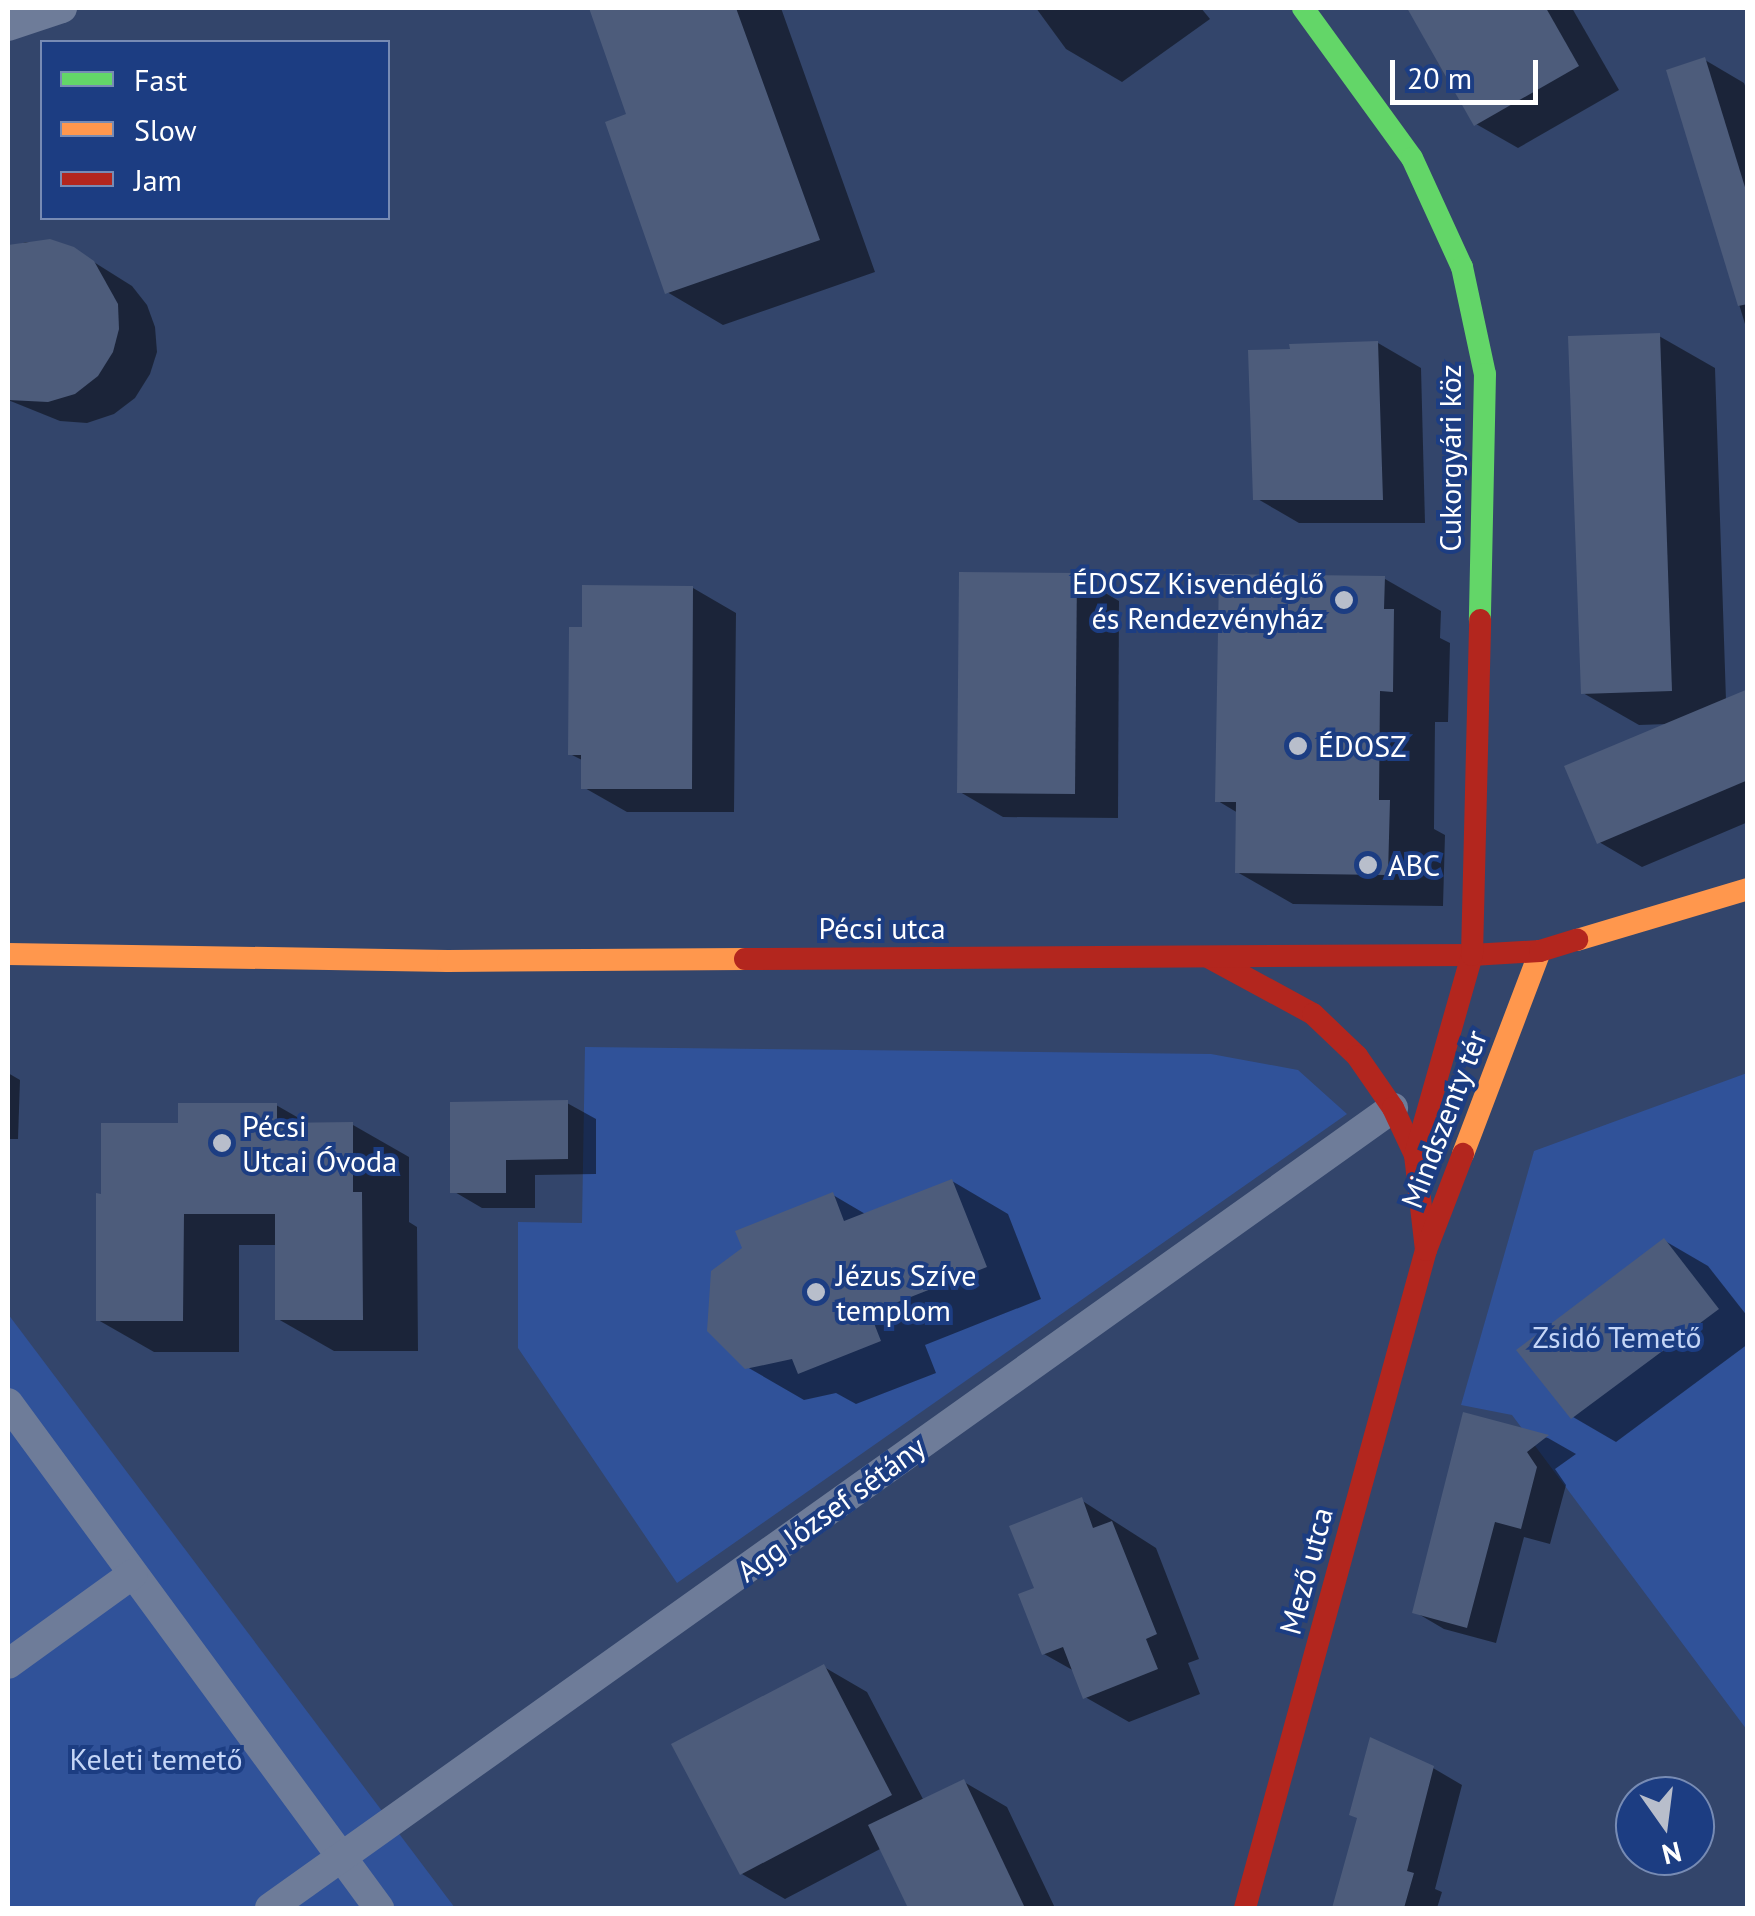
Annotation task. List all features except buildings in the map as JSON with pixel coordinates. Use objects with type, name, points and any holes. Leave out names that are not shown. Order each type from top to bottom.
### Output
[{"type":"street","name":"Cukorgyári köz","points":[[1303,8],[1412,158],[1462,267],[1484,374],[1472,956]]},
{"type":"street","name":"Pécsi utca","points":[[8,954],[448,961],[1472,956],[1540,951],[1748,889]]},
{"type":"street","name":"Mindszenty tér","points":[[1426,1250],[1540,951]]},
{"type":"street","name":"Mindszenty tér","points":[[1426,1250],[1415,1155],[1472,956]]},
{"type":"street","points":[[1207,957],[1313,1014],[1357,1056],[1392,1108],[1415,1155]]},
{"type":"street","name":"Mező utca","points":[[1245,1908],[1426,1250]]},
{"type":"lane","points":[[8,26],[62,8]]},
{"type":"lane","name":"Agg József sétány","points":[[270,1908],[1392,1108]]},
{"type":"lane","points":[[8,1403],[379,1908]]},
{"type":"lane","points":[[8,1664],[133,1574]]},
{"type":"green space","points":[[585,1047],[1211,1054],[1298,1070],[1347,1114],[677,1583],[518,1348],[518,1222],[582,1223]]},
{"type":"green space","name":"Zsidó Temető","points":[[1747,1073],[1747,1730],[1512,1415],[1461,1405],[1534,1151]]},
{"type":"green space","name":"Keleti temető","points":[[8,1314],[455,1908],[8,1908]]},
{"type":"traffic: fast","points":[[1303,8],[1412,158],[1462,267],[1485,374],[1480,620]]},
{"type":"traffic: slow","points":[[1577,940],[1748,889]]},
{"type":"traffic: slow","points":[[1463,1154],[1540,951]]},
{"type":"traffic: slow","points":[[8,954],[448,961],[745,959]]},
{"type":"traffic: jam","points":[[1426,1250],[1415,1155],[1472,955],[1480,620]]},
{"type":"traffic: jam","points":[[745,959],[1472,955],[1540,951],[1577,940]]},
{"type":"traffic: jam","points":[[1210,958],[1313,1014],[1357,1056],[1393,1108],[1415,1155]]},
{"type":"traffic: jam","points":[[1245,1908],[1426,1250],[1463,1154]]},
{"type":"place","name":"ÉDOSZ Kisvendéglő és Rendezvényház","points":[[1344,600]]},
{"type":"place","name":"ÉDOSZ","points":[[1298,746]]},
{"type":"place","name":"ABC","points":[[1368,865]]},
{"type":"place","name":"Pécsi Utcai Óvoda","points":[[222,1143]]},
{"type":"place","name":"Jézus Szíve templom","points":[[816,1292]]}]
